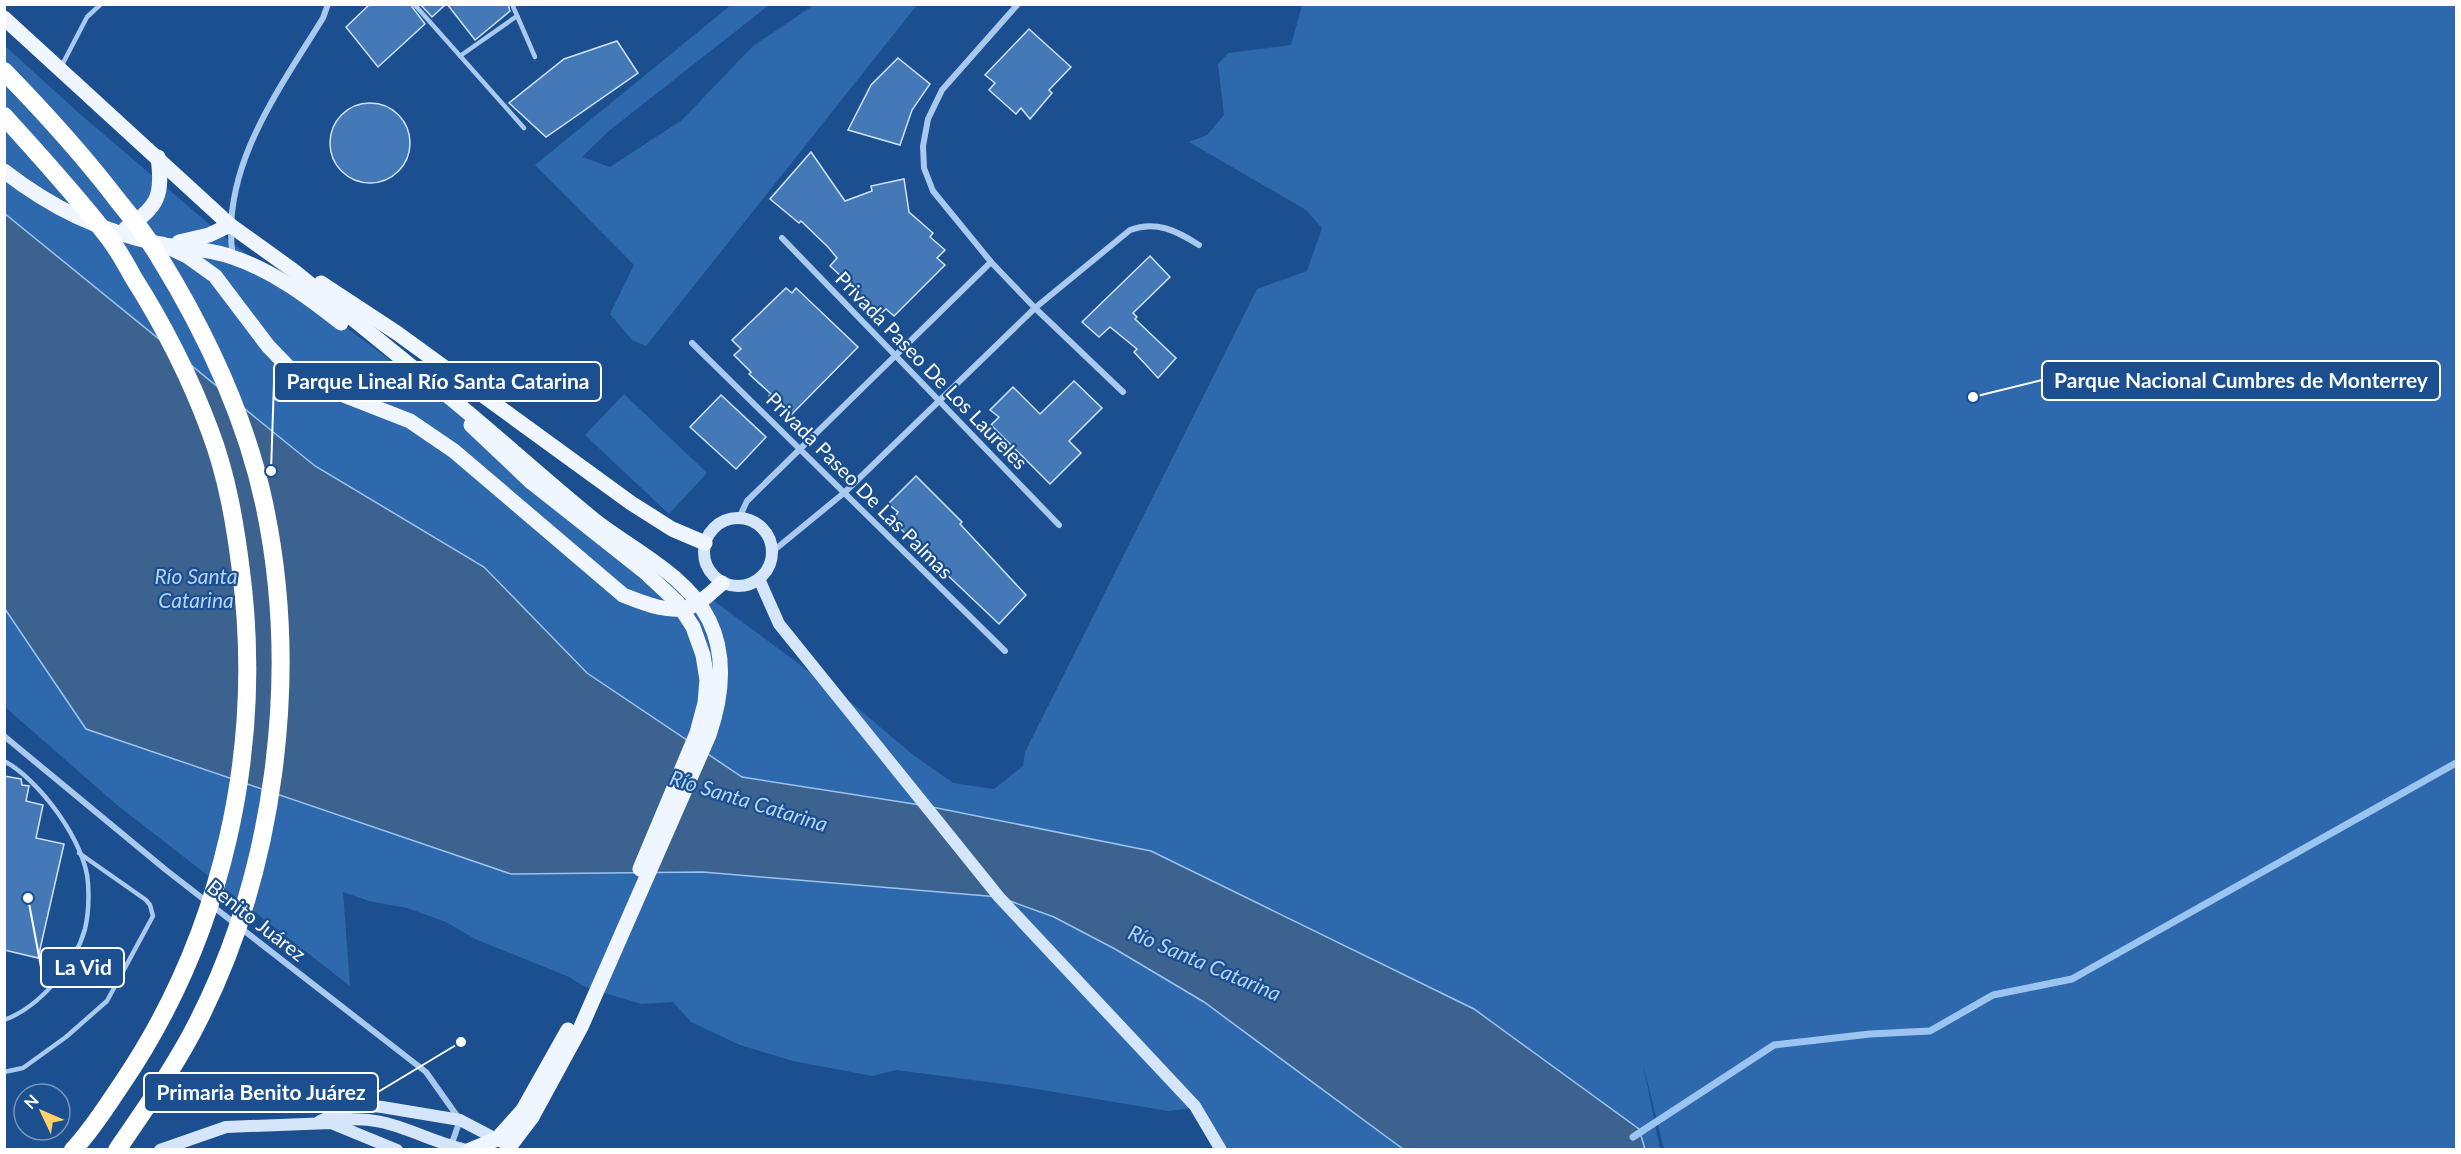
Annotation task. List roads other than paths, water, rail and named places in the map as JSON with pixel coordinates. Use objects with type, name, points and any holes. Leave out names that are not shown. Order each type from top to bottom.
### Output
[{"type":"highway","points":[[4,71],[71,142],[136,223],[158,254],[203,334],[225,381],[253,463],[264,501],[274,578],[281,679],[276,749],[273,782],[252,876],[231,946],[191,1035],[117,1149]]},
{"type":"highway","points":[[4,116],[110,239],[154,310],[181,363],[210,431],[226,479],[236,531],[245,606],[248,657],[243,763],[230,835],[216,884],[202,927],[175,994],[135,1064],[73,1149]]},
{"type":"main road","points":[[4,18],[230,225],[294,271],[419,379]]},
{"type":"main road","points":[[119,233],[142,218],[160,193],[158,157]]},
{"type":"main road","points":[[4,171],[32,193],[103,229],[162,244],[207,249],[233,257],[277,276],[478,419],[594,519],[688,590],[709,620],[718,650],[722,679],[718,708],[709,735],[581,1027],[506,1146],[468,1149]]},
{"type":"main road","points":[[162,244],[198,238],[230,225]]},
{"type":"main road","points":[[162,244],[187,256],[215,276],[268,346],[293,372],[318,385],[410,421],[454,451],[623,595],[641,603],[676,609],[692,606],[723,583]]},
{"type":"main road","points":[[294,271],[321,283],[397,333],[631,502],[672,529],[705,543]]},
{"type":"street","points":[[233,257],[230,225],[243,167],[266,111],[324,18],[328,4]]},
{"type":"street","points":[[1018,4],[942,90],[928,119],[923,146],[924,168],[933,191],[991,262],[1035,308],[1123,392]]},
{"type":"street","points":[[772,552],[845,492],[1035,308],[1130,230],[1140,226],[1159,225],[1180,232],[1199,245]]},
{"type":"street","name":"Privada Paseo De Los Laureles","points":[[782,238],[1059,525]]},
{"type":"street","points":[[739,518],[747,501],[897,357],[991,262]]},
{"type":"street","name":"Privada Paseo De Las Palmas","points":[[692,343],[1005,651]]},
{"type":"street","points":[[739,518],[749,520],[759,525],[771,542],[771,563],[759,579],[741,586],[723,583],[713,576],[707,566],[704,555],[705,543],[718,525],[739,518]]},
{"type":"street","points":[[759,579],[779,624],[999,897],[1195,1106],[1221,1149]]},
{"type":"street","name":"Benito Juárez","points":[[4,736],[166,870],[426,1072],[460,1120]]},
{"type":"street","points":[[316,1123],[350,1108],[364,1106],[460,1120],[506,1146]]},
{"type":"street","points":[[160,1149],[226,1126],[331,1123],[342,1120],[372,1120],[405,1127],[451,1146],[468,1149]]},
{"type":"street","points":[[451,1146],[460,1120]]},
{"type":"street","points":[[331,1123],[397,1149]]},
{"type":"lane","points":[[60,70],[87,17],[101,4]]},
{"type":"lane","points":[[414,4],[524,128]]},
{"type":"lane","points":[[512,4],[535,57]]},
{"type":"lane","points":[[460,56],[517,16]]},
{"type":"lane","points":[[4,761],[17,768],[38,788],[66,824],[88,881],[85,929],[68,965],[45,994],[4,1020]]},
{"type":"lane","points":[[4,1072],[23,1068],[107,1001],[153,916],[146,900],[79,853]]},
{"type":"water","name":"Río Santa Catarina","points":[[4,213],[315,466],[484,567],[587,673],[742,777],[927,806],[1151,851],[1474,1009],[1639,1129],[1645,1149],[1403,1149],[1204,1002],[1115,949],[1054,917],[999,897],[703,872],[511,874],[86,729],[5,609]]},
{"type":"waterway","points":[[1633,1137],[1774,1045],[1870,1034],[1930,1031],[1993,995],[2072,979],[2456,763]]},
{"type":"place","name":"Parque Nacional Cumbres de Monterrey","points":[[1973,397]]},
{"type":"place","name":"Parque Lineal Río Santa Catarina","points":[[271,471]]},
{"type":"place","name":"La Vid","points":[[28,898]]},
{"type":"place","name":"Primaria Benito Juárez","points":[[461,1042]]}]
